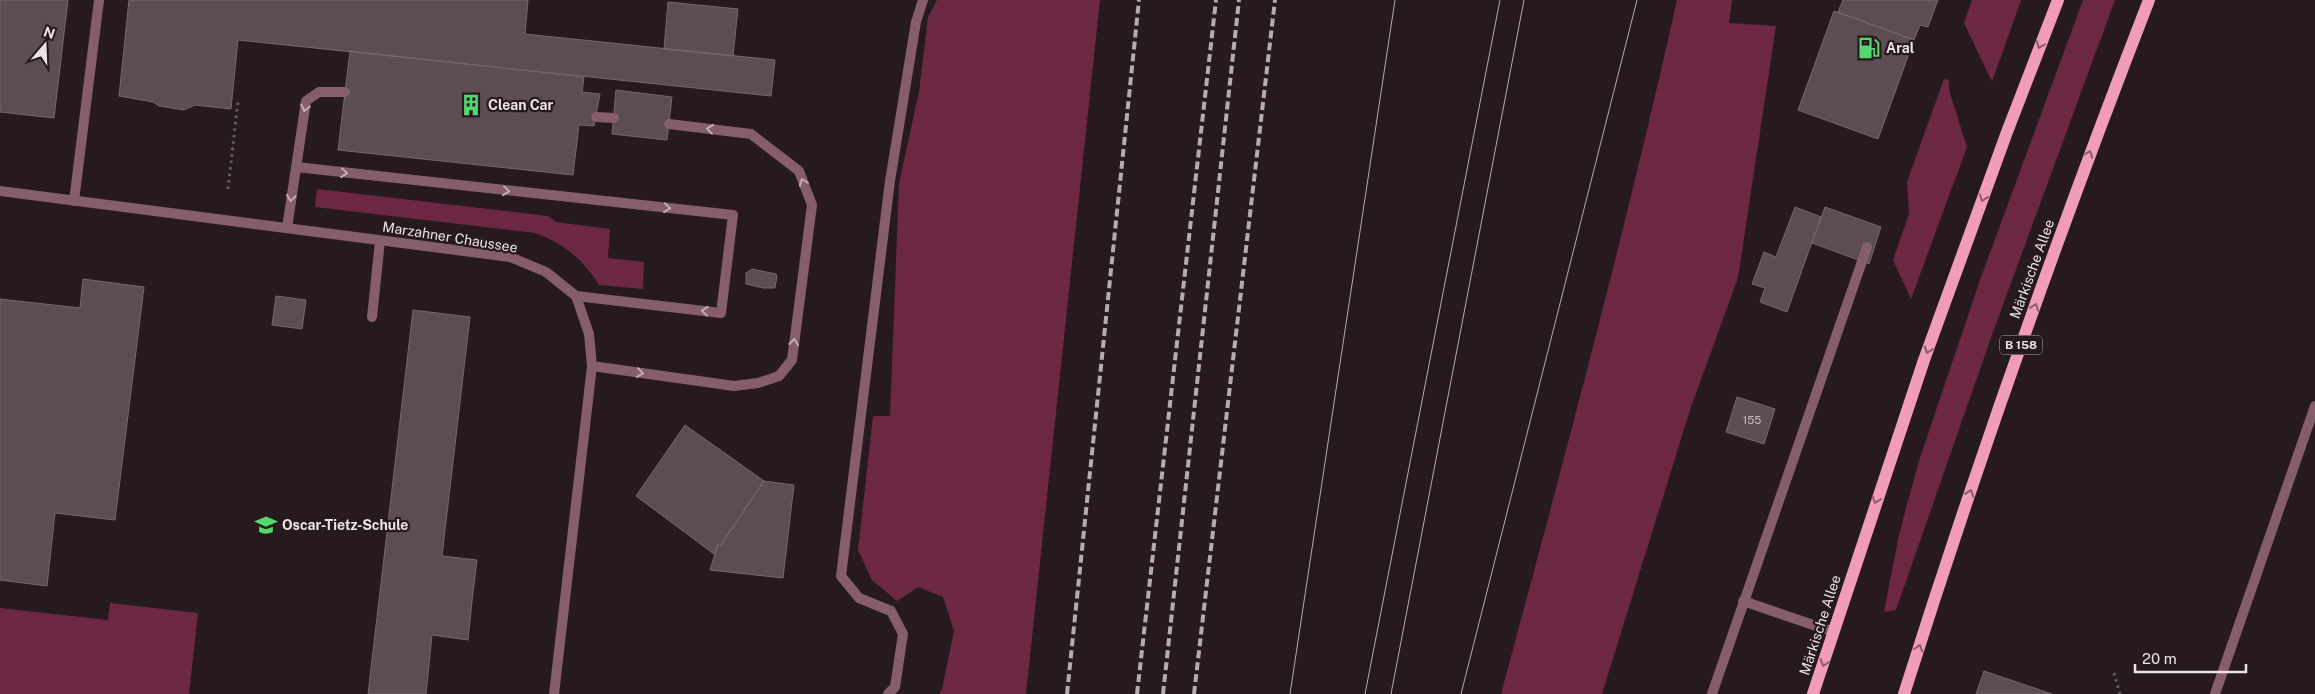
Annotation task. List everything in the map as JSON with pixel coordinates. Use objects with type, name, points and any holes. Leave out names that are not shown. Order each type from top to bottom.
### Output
[{"type":"main road","name":"Märkische Allee","points":[[1813,694],[1917,379],[2007,132],[2058,0]]},
{"type":"main road","name":"Märkische Allee","points":[[1904,694],[2006,387],[2086,163],[2149,0]]},
{"type":"street","points":[[74,201],[99,0]]},
{"type":"street","points":[[888,694],[895,687],[903,634],[891,611],[859,598],[842,576],[890,180],[916,22],[923,0]]},
{"type":"street","points":[[287,228],[306,101],[320,92],[345,92]]},
{"type":"street","points":[[596,117],[614,118]]},
{"type":"street","points":[[592,366],[734,386],[758,383],[780,376],[792,360],[812,205],[799,171],[752,134],[669,124]]},
{"type":"street","points":[[296,167],[733,215],[721,313],[576,296],[589,334],[592,366],[554,694]]},
{"type":"street","name":"Marzahner Chaussee","points":[[0,191],[510,257],[546,272],[576,296]]},
{"type":"street","points":[[372,317],[380,240]]},
{"type":"street","points":[[1712,694],[1867,247]]},
{"type":"street","points":[[2215,694],[2315,406]]},
{"type":"street","points":[[1743,601],[1834,632]]},
{"type":"path","points":[[228,189],[238,101]]},
{"type":"path","points":[[2114,673],[2120,694]]},
{"type":"shaded area","points":[[937,0],[1100,0],[1026,694],[939,694],[942,689],[954,631],[943,597],[918,587],[897,601],[872,580],[858,550],[873,416],[890,416],[899,183],[919,92],[928,17]]},
{"type":"shaded area","points":[[1677,0],[1732,0],[1729,23],[1776,26],[1738,278],[1690,410],[1602,694],[1501,694],[1615,261]]},
{"type":"shaded area","points":[[1972,0],[2021,0],[1992,82],[1964,23]]},
{"type":"shaded area","points":[[2083,0],[2115,0],[1993,332],[1896,610],[1884,612],[1899,534],[1919,461],[1980,280]]},
{"type":"shaded area","points":[[1944,79],[1949,80],[1949,90],[1967,147],[1911,299],[1893,260],[1909,214],[1907,182]]},
{"type":"shaded area","points":[[317,189],[548,216],[556,222],[610,229],[608,258],[644,262],[643,289],[599,285],[586,267],[571,253],[555,242],[535,233],[315,207]]},
{"type":"shaded area","points":[[110,603],[198,613],[189,694],[0,694],[0,608],[108,620]]},
{"type":"building","points":[[0,0],[68,0],[54,118],[0,112]]},
{"type":"building","points":[[129,0],[528,0],[525,34],[775,60],[771,96],[238,40],[231,109],[195,105],[184,110],[119,96]]},
{"type":"building","points":[[1843,0],[1938,0],[1928,27],[1920,25],[1914,40],[1838,12]]},
{"type":"building","points":[[668,2],[738,9],[733,56],[664,49]]},
{"type":"building","points":[[1834,11],[1914,40],[1878,139],[1798,110]]},
{"type":"building","name":"Clean Car","points":[[350,51],[584,77],[582,92],[600,94],[594,126],[579,125],[573,175],[338,150]]},
{"type":"building","points":[[616,90],[672,97],[667,140],[612,134]]},
{"type":"building","points":[[1795,207],[1821,217],[1787,312],[1760,302],[1765,288],[1752,284],[1764,252],[1776,257]]},
{"type":"building","points":[[1825,207],[1881,227],[1869,264],[1812,243]]},
{"type":"building","points":[[752,269],[776,274],[775,288],[763,288],[746,284],[746,273]]},
{"type":"building","points":[[83,279],[144,287],[115,520],[55,513],[47,586],[0,580],[0,299],[80,308]]},
{"type":"building","points":[[276,296],[306,300],[302,329],[272,325]]},
{"type":"building","points":[[413,310],[470,317],[442,556],[477,560],[468,640],[432,635],[426,694],[368,694]]},
{"type":"building","points":[[1737,397],[1775,409],[1764,444],[1726,432]]},
{"type":"building","points":[[685,425],[764,481],[721,545],[718,544],[714,554],[636,496]]},
{"type":"building","points":[[764,481],[794,485],[783,578],[710,570],[718,544],[721,545]]},
{"type":"building","points":[[1984,671],[2052,694],[1976,694]]},
{"type":"tram line","points":[[1290,694],[1395,0]]},
{"type":"tram line","points":[[1365,694],[1500,0]]},
{"type":"tram line","points":[[1391,694],[1524,0]]},
{"type":"tram line","points":[[1461,694],[1637,0]]},
{"type":"railway","points":[[1067,694],[1139,0]]},
{"type":"railway","points":[[1137,694],[1216,0]]},
{"type":"railway","points":[[1163,694],[1239,0]]},
{"type":"railway","points":[[1194,694],[1275,0]]},
{"type":"place","name":"Aral","points":[[1869,48]]},
{"type":"place","name":"Clean Car","points":[[471,105]]},
{"type":"place","name":"Oscar-Tietz-Schule","points":[[266,525]]}]
